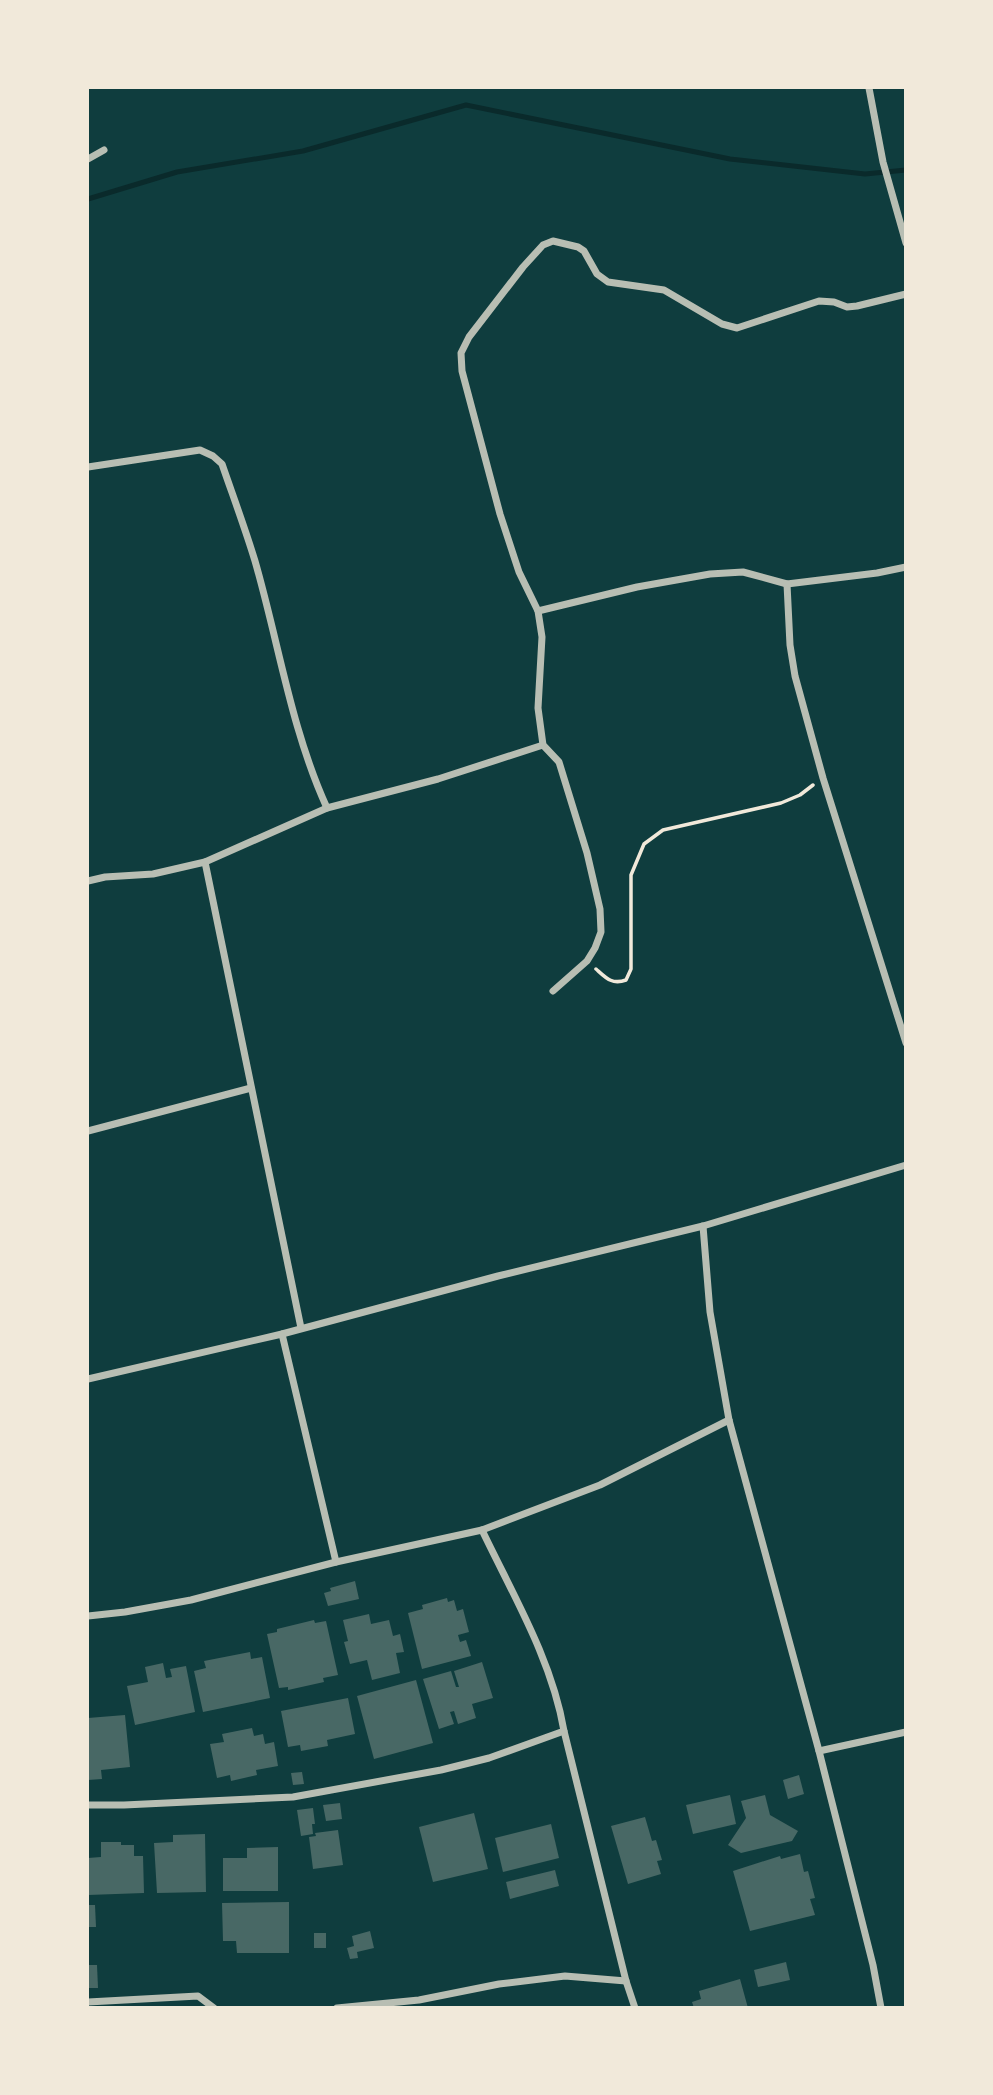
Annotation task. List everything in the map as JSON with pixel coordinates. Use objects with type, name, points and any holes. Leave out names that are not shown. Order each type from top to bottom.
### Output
[{"type":"street","points":[[869,88],[883,162],[905,243]]},
{"type":"street","points":[[88,159],[104,150]]},
{"type":"street","points":[[553,991],[587,961],[595,948],[601,932],[600,909],[559,762],[543,745],[538,708],[542,648],[538,611],[519,572],[500,514],[462,371],[461,353],[469,337],[543,244],[553,241],[573,245],[584,251],[593,270],[608,282],[664,290],[722,324],[737,328],[819,301],[834,302],[847,307],[905,294]]},
{"type":"street","points":[[88,467],[200,450],[222,464],[255,561],[289,700],[310,770],[327,808]]},
{"type":"street","points":[[538,611],[637,587],[710,574],[743,572],[787,584],[905,567]]},
{"type":"street","points":[[787,584],[790,645],[795,676],[823,778],[903,1026],[905,1043]]},
{"type":"street","points":[[88,881],[105,877],[153,874],[205,862],[327,808],[438,779],[519,755],[543,745]]},
{"type":"street","points":[[205,862],[301,1328]]},
{"type":"street","points":[[88,1131],[251,1087]]},
{"type":"street","points":[[88,1379],[282,1334],[703,1226],[905,1165]]},
{"type":"street","points":[[703,1226],[710,1312],[729,1420],[819,1751],[873,1965],[881,2007]]},
{"type":"street","points":[[282,1334],[336,1562]]},
{"type":"street","points":[[88,1615],[125,1612],[191,1600],[336,1562],[482,1530],[600,1485],[729,1420]]},
{"type":"street","points":[[482,1530],[549,1671],[559,1702],[625,1981],[635,2007]]},
{"type":"street","points":[[88,1805],[293,1797],[441,1770],[489,1758],[564,1731]]},
{"type":"street","points":[[819,1751],[905,1732]]},
{"type":"street","points":[[337,2007],[419,2000],[499,1984],[565,1976],[625,1981]]},
{"type":"street","points":[[88,2002],[198,1996],[214,2007]]},
{"type":"path","points":[[587,961],[609,981],[618,983],[626,980],[631,969],[631,875],[644,844],[663,830],[781,803],[800,795],[823,778]]},
{"type":"building","points":[[355,1581],[359,1599],[328,1606],[324,1593],[331,1591],[330,1588]]},
{"type":"building","points":[[447,1598],[448,1602],[454,1600],[457,1611],[463,1609],[469,1632],[458,1635],[460,1642],[466,1640],[471,1656],[422,1669],[408,1613],[423,1609],[422,1605]]},
{"type":"building","points":[[369,1614],[371,1624],[389,1620],[393,1636],[400,1634],[404,1652],[396,1653],[400,1673],[372,1680],[367,1660],[350,1664],[344,1642],[348,1641],[343,1620]]},
{"type":"building","points":[[314,1620],[315,1623],[326,1621],[338,1675],[323,1678],[324,1682],[288,1690],[288,1687],[279,1688],[267,1634]]},
{"type":"building","points":[[250,1652],[251,1659],[262,1657],[270,1698],[203,1712],[194,1671],[206,1668],[204,1661]]},
{"type":"building","points":[[482,1662],[493,1698],[472,1704],[476,1718],[458,1724],[454,1711],[450,1712],[454,1724],[439,1729],[423,1679],[451,1671],[456,1687],[459,1687],[454,1671]]},
{"type":"building","points":[[163,1663],[166,1678],[172,1677],[170,1669],[186,1666],[195,1712],[135,1725],[127,1686],[148,1682],[145,1667]]},
{"type":"building","points":[[416,1680],[433,1743],[374,1759],[357,1696]]},
{"type":"building","points":[[348,1698],[355,1734],[327,1740],[328,1746],[301,1751],[300,1745],[288,1747],[281,1711]]},
{"type":"building","points":[[125,1715],[130,1767],[101,1770],[102,1779],[88,1780],[88,1718]]},
{"type":"building","points":[[252,1728],[254,1736],[263,1734],[265,1744],[274,1742],[278,1766],[256,1770],[257,1775],[231,1781],[230,1775],[217,1778],[210,1744],[224,1742],[222,1734]]},
{"type":"building","points":[[302,1772],[304,1784],[293,1785],[291,1773]]},
{"type":"building","points":[[799,1775],[804,1794],[788,1799],[783,1780]]},
{"type":"building","points":[[730,1795],[736,1824],[693,1834],[686,1805]]},
{"type":"building","points":[[765,1795],[770,1815],[798,1831],[792,1841],[741,1853],[728,1845],[746,1818],[741,1801]]},
{"type":"building","points":[[340,1803],[342,1819],[326,1821],[323,1805]]},
{"type":"building","points":[[313,1808],[313,1834],[301,1836],[297,1810]]},
{"type":"building","points":[[474,1813],[488,1869],[433,1882],[419,1827]]},
{"type":"building","points":[[645,1817],[652,1841],[656,1840],[662,1860],[657,1861],[661,1874],[628,1884],[611,1826]]},
{"type":"building","points":[[551,1824],[559,1858],[503,1872],[495,1838]]},
{"type":"building","points":[[338,1830],[343,1865],[313,1869],[309,1837],[316,1836],[315,1833]]},
{"type":"building","points":[[205,1834],[206,1892],[157,1893],[154,1843],[173,1842],[173,1835]]},
{"type":"building","points":[[101,1842],[134,1845],[134,1856],[143,1856],[144,1893],[88,1895],[88,1858],[101,1857]]},
{"type":"building","points":[[278,1847],[278,1891],[223,1891],[223,1858],[247,1858],[247,1848]]},
{"type":"building","points":[[800,1854],[815,1898],[810,1899],[815,1915],[750,1931],[733,1871],[780,1856],[781,1859]]},
{"type":"building","points":[[555,1870],[559,1886],[510,1899],[506,1882]]},
{"type":"building","points":[[289,1902],[289,1953],[237,1953],[236,1941],[223,1941],[222,1903]]},
{"type":"building","points":[[88,1905],[95,1905],[96,1927],[88,1927]]},
{"type":"building","points":[[370,1931],[374,1948],[357,1952],[358,1958],[350,1959],[347,1948],[354,1946],[352,1936]]},
{"type":"building","points":[[314,1933],[326,1933],[326,1948],[314,1948]]},
{"type":"building","points":[[786,1962],[790,1980],[758,1987],[754,1970]]},
{"type":"building","points":[[88,1965],[97,1965],[98,1988],[88,1988]]},
{"type":"building","points":[[740,1979],[748,2008],[694,2008],[692,2002],[701,1999],[699,1991]]},
{"type":"waterway","points":[[88,199],[177,172],[303,151],[466,105],[730,159],[865,174],[906,170]]}]
